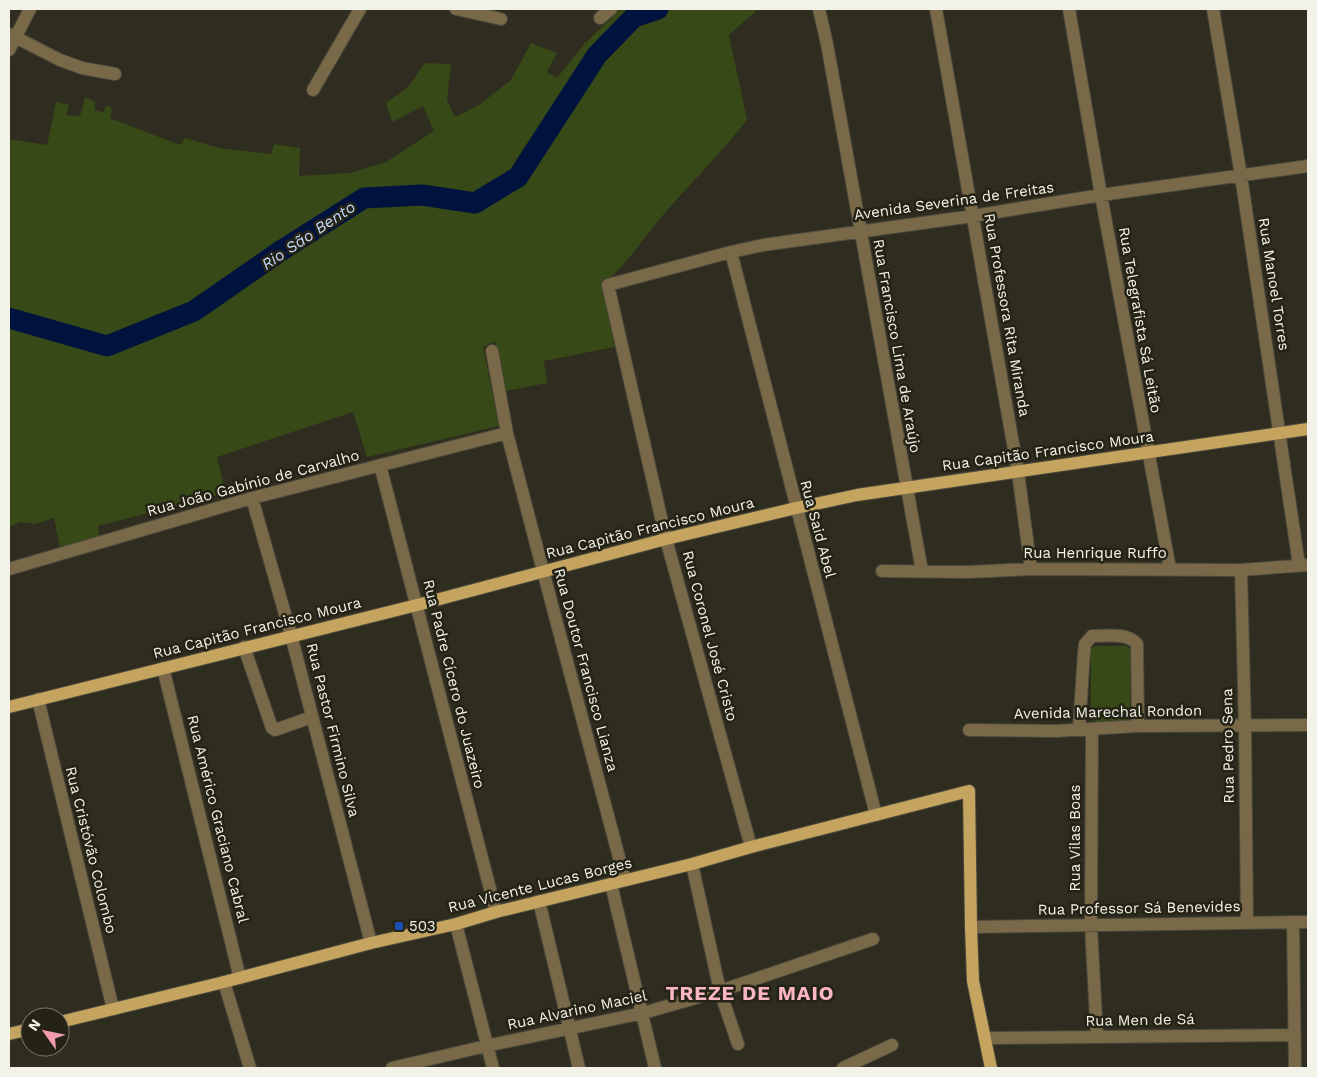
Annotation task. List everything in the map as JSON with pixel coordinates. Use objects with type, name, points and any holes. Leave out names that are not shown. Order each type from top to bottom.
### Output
[{"type":"main road","name":"Rua Capitão Francisco Moura","points":[[9,707],[417,605],[666,539],[796,508],[857,495],[1308,429]]},
{"type":"main road","name":"Rua Vicente Lucas Borges","points":[[70,1020],[240,978],[371,943],[456,924],[496,912],[692,864],[969,791],[970,926]]},
{"type":"main road","points":[[970,926],[974,980],[991,1068]]},
{"type":"street","points":[[9,50],[12,35],[30,9]]},
{"type":"street","points":[[313,90],[360,9]]},
{"type":"street","points":[[456,9],[501,19]]},
{"type":"street","points":[[600,18],[611,9]]},
{"type":"street","name":"Rua Francisco Lima de Araújo","points":[[819,9],[829,54],[922,571]]},
{"type":"street","name":"Rua Professora Rita Miranda","points":[[936,9],[1018,472],[1031,569]]},
{"type":"street","name":"Rua Telegrafista Sá Leitão","points":[[1070,9],[1147,453],[1170,569]]},
{"type":"street","name":"Rua Manoel Torres","points":[[1213,9],[1241,176],[1280,433],[1304,565]]},
{"type":"street","points":[[12,35],[60,60],[82,68],[115,74]]},
{"type":"street","name":"Avenida Severina de Freitas","points":[[608,285],[763,245],[1308,166]]},
{"type":"street","name":"Rua Said Abel","points":[[731,252],[876,814]]},
{"type":"street","name":"Rua Coronel José Cristo","points":[[608,285],[666,539],[751,847]]},
{"type":"street","name":"Rua Doutor Francisco Lianza","points":[[492,351],[507,433],[625,880]]},
{"type":"street","name":"Rua João Gabínio de Carvalho","points":[[9,569],[252,498],[507,433]]},
{"type":"street","name":"Rua Padre Cícero do Juazeiro","points":[[380,465],[496,912]]},
{"type":"street","name":"Rua Pastor Firmino Silva","points":[[252,498],[292,635],[371,943]]},
{"type":"street","name":"Rua Henrique Ruffo","points":[[882,571],[968,572],[1031,569],[1241,570],[1304,565]]},
{"type":"street","name":"Rua Pedro Sena","points":[[1241,570],[1247,922]]},
{"type":"street","name":"Rua Vilas Boas","points":[[1097,1037],[1084,653],[1085,644],[1092,636],[1127,637],[1137,644],[1138,726]]},
{"type":"street","points":[[244,647],[272,728],[275,730],[312,717]]},
{"type":"street","name":"Rua Américo Graciano Cabral","points":[[163,668],[240,978]]},
{"type":"street","name":"Rua Cristóvão Colombo","points":[[38,700],[113,1009]]},
{"type":"street","name":"Avenida Marechal Rondon","points":[[969,730],[1056,731],[1138,726],[1308,725]]},
{"type":"street","points":[[692,864],[720,991],[738,1044]]},
{"type":"street","points":[[611,884],[655,1068]]},
{"type":"street","points":[[539,901],[579,1068]]},
{"type":"street","points":[[1293,922],[1295,1068]]},
{"type":"street","name":"Rua Professor Sá Benevides","points":[[970,926],[1308,922]]},
{"type":"street","points":[[456,924],[492,1068]]},
{"type":"street","name":"Rua Alvarino Maciel","points":[[392,1068],[643,1013],[720,991],[873,939]]},
{"type":"street","points":[[224,982],[250,1068]]},
{"type":"street","name":"Rua Men de Sá","points":[[985,1038],[1295,1035]]},
{"type":"street","points":[[843,1068],[892,1045]]},
{"type":"green space","points":[[621,9],[758,9],[729,35],[747,120],[663,215],[636,250],[606,282],[619,346],[544,361],[547,383],[506,391],[495,341],[483,347],[499,426],[367,457],[353,412],[217,457],[226,493],[98,526],[100,539],[60,549],[54,518],[35,524],[20,522],[9,527],[9,139],[47,145],[56,102],[69,105],[66,115],[80,116],[85,97],[95,102],[95,110],[104,113],[106,105],[112,108],[110,118],[180,145],[185,138],[219,148],[271,154],[274,144],[300,148],[299,176],[350,173],[386,162],[434,131],[423,106],[392,122],[386,103],[408,87],[425,63],[451,64],[447,100],[455,117],[479,105],[511,80],[531,43],[557,53],[547,72],[557,78],[584,44]]},
{"type":"green space","points":[[1094,646],[1127,646],[1131,650],[1130,717],[1126,723],[1097,724],[1091,717],[1091,650]]},
{"type":"waterway","name":"Rio São Bento","points":[[9,318],[107,346],[194,311],[282,250],[364,198],[422,195],[475,203],[518,177],[597,55],[634,17],[658,9]]},
{"type":"place","name":"503","points":[[399,926]]},
{"type":"district","name":"TREZE DE MAIO","points":[[750,993]]}]
